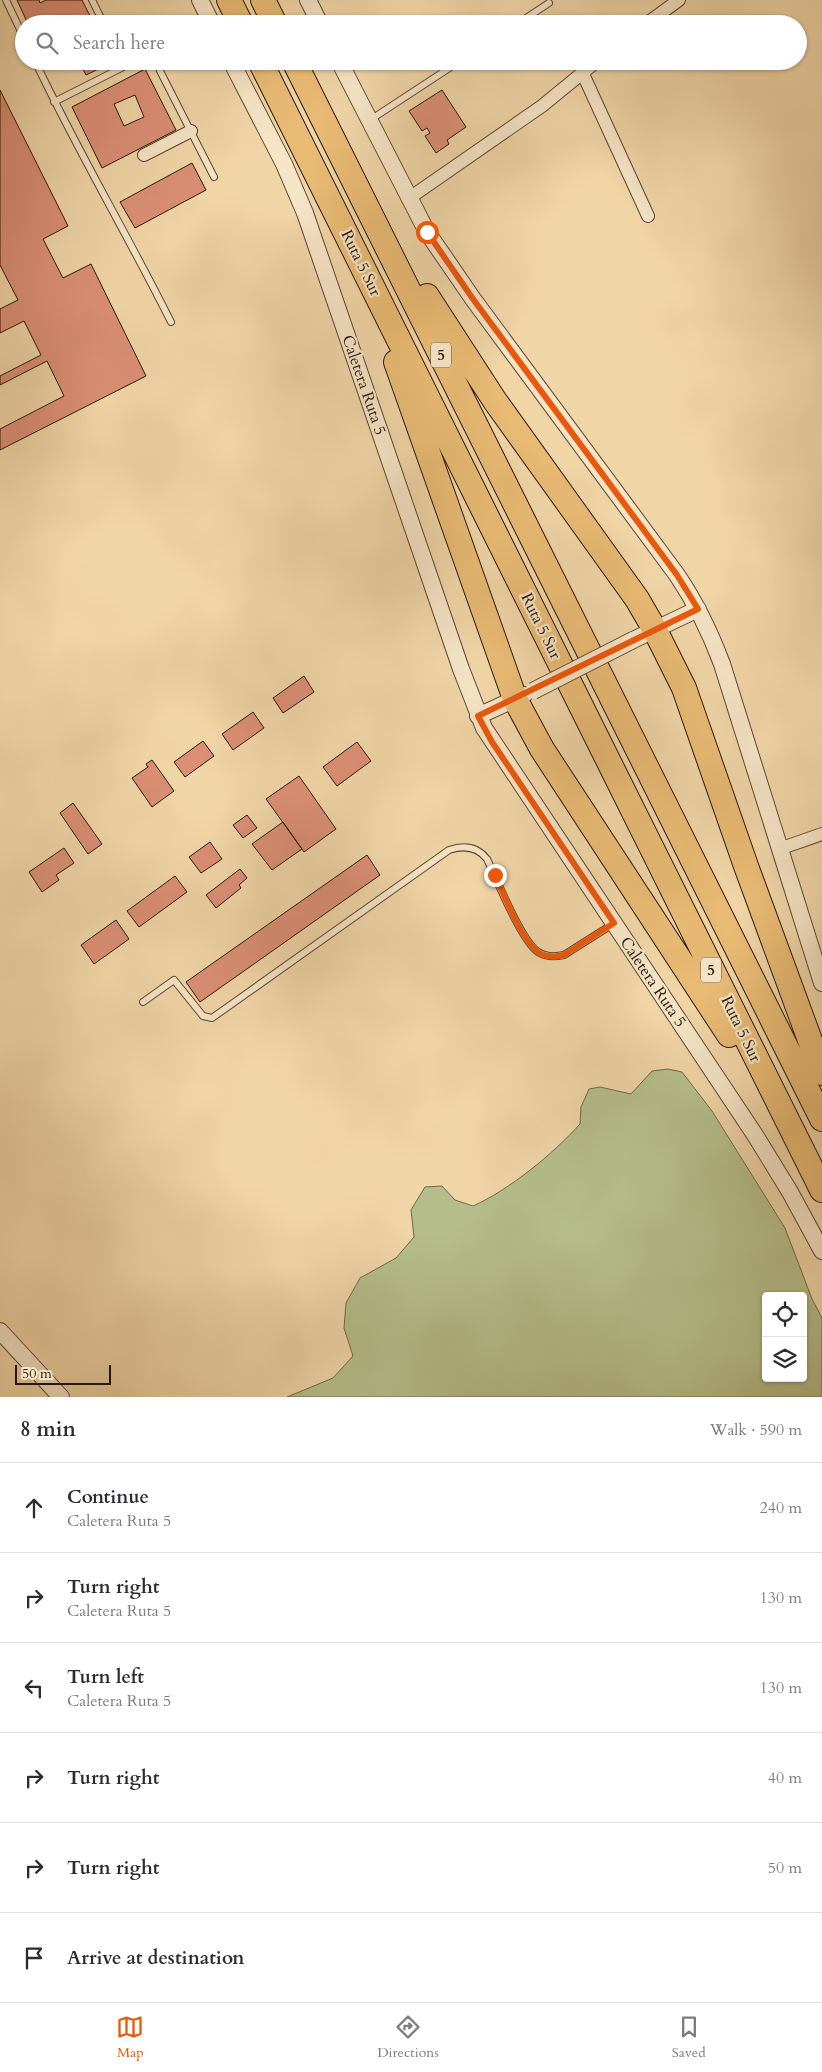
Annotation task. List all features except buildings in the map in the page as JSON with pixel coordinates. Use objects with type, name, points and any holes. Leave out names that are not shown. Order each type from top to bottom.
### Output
[{"type":"highway","points":[[230,0],[237,15]]},
{"type":"highway","points":[[263,0],[270,15]]},
{"type":"highway","name":"Ruta 5 Sur","points":[[264,70],[822,1190]]},
{"type":"highway","name":"Ruta 5 Sur","points":[[299,70],[822,1119]]},
{"type":"highway","points":[[363,198],[495,401],[637,599],[655,630],[684,688],[746,866],[822,1074]]},
{"type":"highway","points":[[361,264],[524,695],[542,749],[794,1136]]},
{"type":"street","points":[[200,0],[208,15]]},
{"type":"street","points":[[308,0],[316,15]]},
{"type":"street","points":[[658,15],[679,0]]},
{"type":"street","name":"Caletera Ruta 5","points":[[236,70],[284,164],[305,213],[478,716],[492,742],[770,1158],[822,1251]]},
{"type":"street","points":[[344,70],[408,199],[427,232],[473,299],[677,575],[698,609],[722,664],[822,984]]},
{"type":"street","points":[[408,199],[542,106],[587,70]]},
{"type":"street","points":[[583,74],[648,216]]},
{"type":"street","points":[[144,155],[191,131]]},
{"type":"street","points":[[478,716],[698,609]]},
{"type":"street","points":[[779,848],[822,834]]},
{"type":"street","points":[[0,1331],[61,1397]]},
{"type":"lane","points":[[6,0],[15,19]]},
{"type":"lane","points":[[92,0],[100,15]]},
{"type":"lane","points":[[531,15],[549,3]]},
{"type":"lane","points":[[39,70],[54,102],[138,256],[171,322]]},
{"type":"lane","points":[[54,102],[112,70]]},
{"type":"lane","points":[[160,70],[214,177]]},
{"type":"lane","points":[[369,121],[446,70]]},
{"type":"lane","points":[[144,1002],[174,980],[203,1016],[212,1018],[448,850],[455,848],[472,848],[481,852],[487,859],[527,940],[540,953],[556,957],[564,955],[614,923]]},
{"type":"green space","points":[[668,1069],[682,1072],[712,1111],[785,1228],[812,1299],[822,1318],[822,1397],[287,1397],[333,1378],[353,1356],[344,1328],[346,1303],[360,1278],[396,1258],[414,1237],[411,1210],[425,1187],[442,1186],[455,1200],[473,1206],[516,1181],[557,1147],[580,1124],[581,1107],[589,1089],[600,1087],[631,1094],[652,1071]]},
{"type":"route","points":[[427,232],[473,299],[677,575],[698,609],[533,691],[478,716],[492,742],[614,923],[564,955],[556,957],[540,953],[527,940],[495,875]]}]
